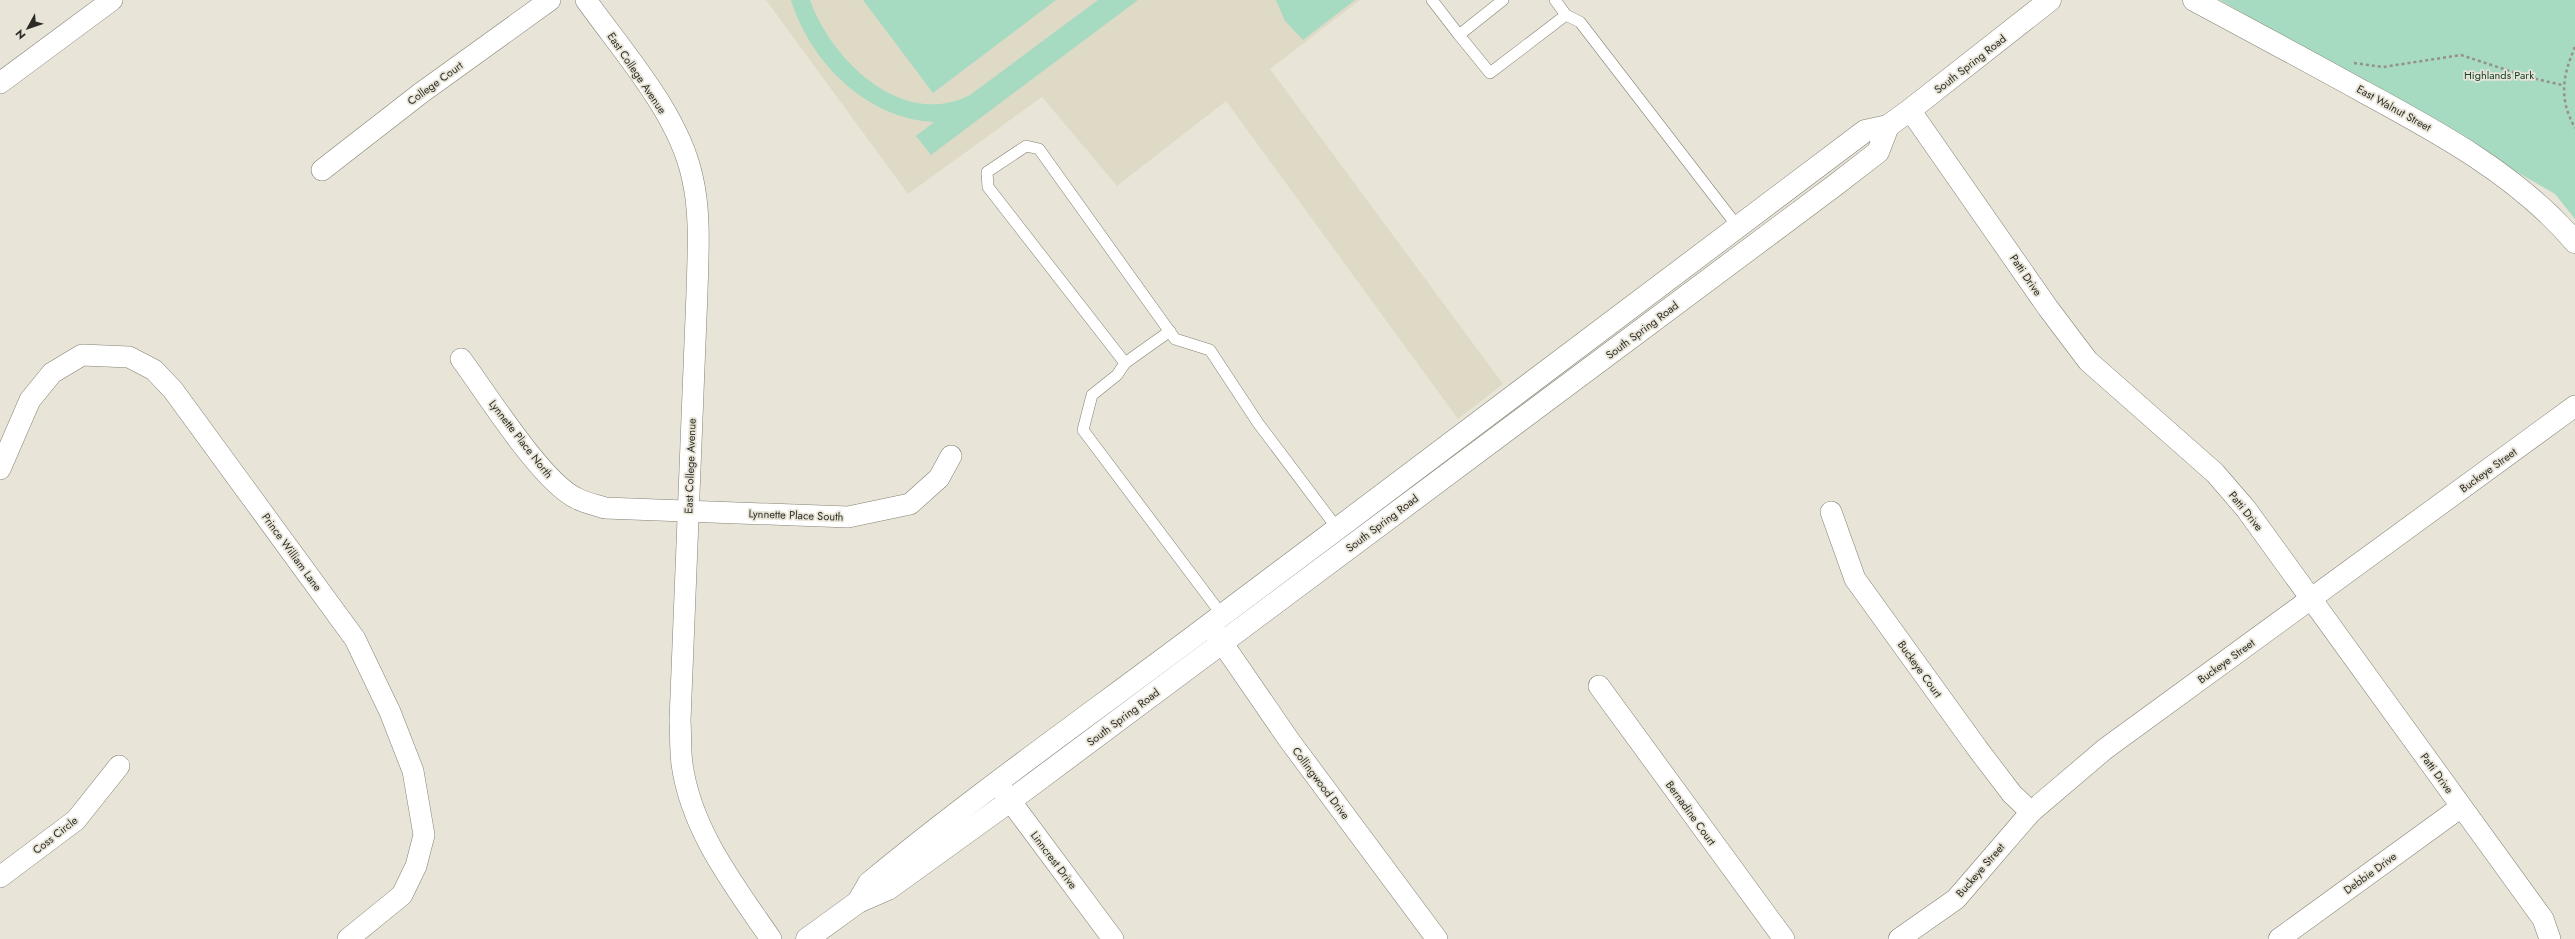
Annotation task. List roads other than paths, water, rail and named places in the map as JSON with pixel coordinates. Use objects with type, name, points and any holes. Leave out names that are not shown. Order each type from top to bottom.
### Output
[{"type":"main road","name":"South Spring Road","points":[[858,902],[869,883],[996,781],[1216,620],[1865,132],[1888,126],[1910,110],[2050,0]]},
{"type":"main road","name":"East Walnut Street","points":[[2194,0],[2428,126],[2516,185],[2540,204],[2575,242]]},
{"type":"main road","name":"South Spring Road","points":[[807,939],[858,902],[888,889],[1010,801],[1878,152],[1888,126]]},
{"type":"main road","points":[[1738,227],[1752,246]]},
{"type":"main road","points":[[1334,530],[1344,551]]},
{"type":"street","points":[[0,82],[112,0]]},
{"type":"street","name":"College Court","points":[[322,170],[421,93],[550,0]]},
{"type":"street","name":"East College Avenue","points":[[586,0],[659,102],[678,138],[692,176],[698,235],[680,721],[682,764],[694,810],[716,858],[771,939]]},
{"type":"street","name":"Patti Drive","points":[[1910,110],[2048,308],[2088,361],[2215,473],[2246,509],[2312,598],[2543,919],[2550,939]]},
{"type":"street","name":"Prince William Lane","points":[[0,469],[30,400],[52,373],[82,355],[129,357],[154,370],[173,390],[355,639],[390,712],[413,771],[424,835],[416,866],[402,895],[348,939]]},
{"type":"street","name":"Lynnette Place North","points":[[461,359],[540,466],[557,484],[576,498],[605,508],[688,511]]},
{"type":"street","name":"Buckeye Street","points":[[1899,939],[1956,899],[2031,812],[2105,749],[2575,406]]},
{"type":"street","name":"Lynnette Place South","points":[[688,511],[855,515],[910,504],[939,478],[951,456]]},
{"type":"street","name":"Buckeye Court","points":[[1831,512],[1855,579],[1977,748],[2012,794],[2031,812]]},
{"type":"street","name":"Collingwood Drive","points":[[1216,620],[1222,642],[1289,740],[1437,939]]},
{"type":"street","name":"Bernadine Court","points":[[1599,686],[1784,939]]},
{"type":"street","name":"Coss Circle","points":[[0,877],[76,820],[119,766]]},
{"type":"street","name":"Linncrest Drive","points":[[996,781],[1113,939]]},
{"type":"street","name":"Debbie Drive","points":[[2279,939],[2462,807]]},
{"type":"lane","points":[[1432,0],[1490,73],[1566,15]]},
{"type":"lane","points":[[1459,35],[1503,0]]},
{"type":"lane","points":[[1555,0],[1566,15],[1580,22],[1738,227]]},
{"type":"lane","points":[[1125,362],[988,187],[987,172],[1026,146],[1039,149],[1175,339],[1210,350],[1258,423],[1334,530]]},
{"type":"lane","points":[[1170,331],[1125,362],[1117,375],[1092,395],[1083,430],[1216,620]]},
{"type":"park label","name":"Highlands Park","points":[[2499,75]]}]
